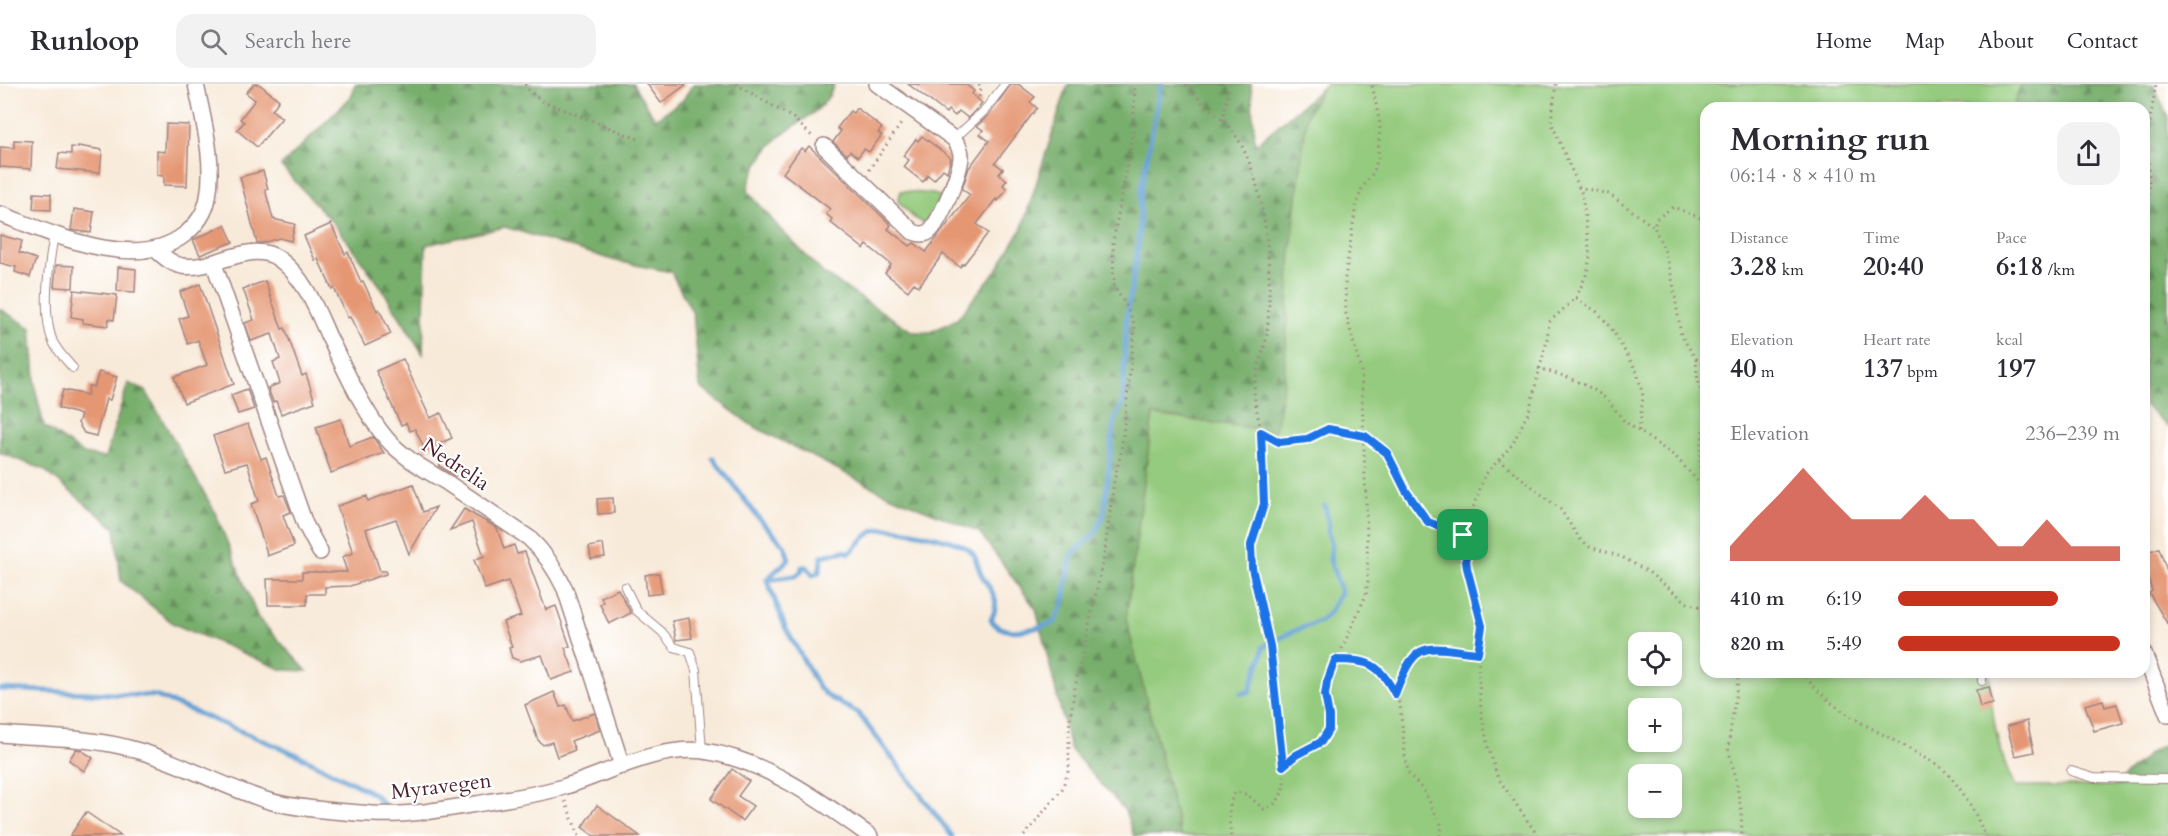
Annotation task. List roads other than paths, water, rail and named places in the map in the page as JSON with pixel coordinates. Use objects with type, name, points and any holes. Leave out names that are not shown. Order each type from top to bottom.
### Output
[{"type":"street","points":[[0,214],[95,246],[135,251],[155,249],[176,241],[191,230],[208,200],[211,176],[196,84]]},
{"type":"street","points":[[824,146],[914,232],[920,235],[934,227],[956,178],[961,158],[959,147],[954,139],[877,84]]},
{"type":"street","name":"Nedrelia","points":[[155,249],[170,262],[181,266],[214,264],[244,254],[264,252],[277,258],[288,267],[301,282],[313,303],[343,366],[386,439],[412,460],[542,549],[565,589],[622,766]]},
{"type":"street","points":[[214,264],[305,524],[320,552]]},
{"type":"street","points":[[2150,669],[2168,715]]},
{"type":"street","name":"Myravegen","points":[[0,734],[109,743],[170,761],[269,801],[375,814],[455,807],[563,787],[659,755],[702,751],[722,755],[772,774],[870,836]]},
{"type":"lane","points":[[954,139],[984,111],[1005,84]]},
{"type":"lane","points":[[54,234],[49,268],[50,332],[58,351],[73,368]]},
{"type":"lane","points":[[625,587],[637,611],[674,647],[690,652],[696,670],[702,751]]},
{"type":"lane","points":[[2072,771],[2094,778],[2168,779]]},
{"type":"waterway","points":[[952,836],[858,713],[829,697],[819,688],[785,627],[767,580],[795,576],[801,572],[802,567],[807,567],[813,575],[819,573],[822,556],[844,551],[850,553],[874,531],[893,529],[920,533],[947,540],[972,552],[994,596],[995,606],[991,620],[996,626],[1012,631],[1054,623],[1063,605],[1071,556],[1096,532],[1104,513],[1114,421],[1123,403],[1126,321],[1138,247],[1141,190],[1161,84]]},
{"type":"waterway","points":[[713,458],[760,520],[784,545],[789,559],[767,579]]},
{"type":"waterway","points":[[1241,693],[1250,692],[1263,647],[1294,631],[1321,621],[1330,612],[1341,592],[1330,560],[1332,544],[1328,533],[1329,525],[1325,506]]},
{"type":"waterway","points":[[0,689],[156,696],[298,755],[374,794],[387,809]]}]
